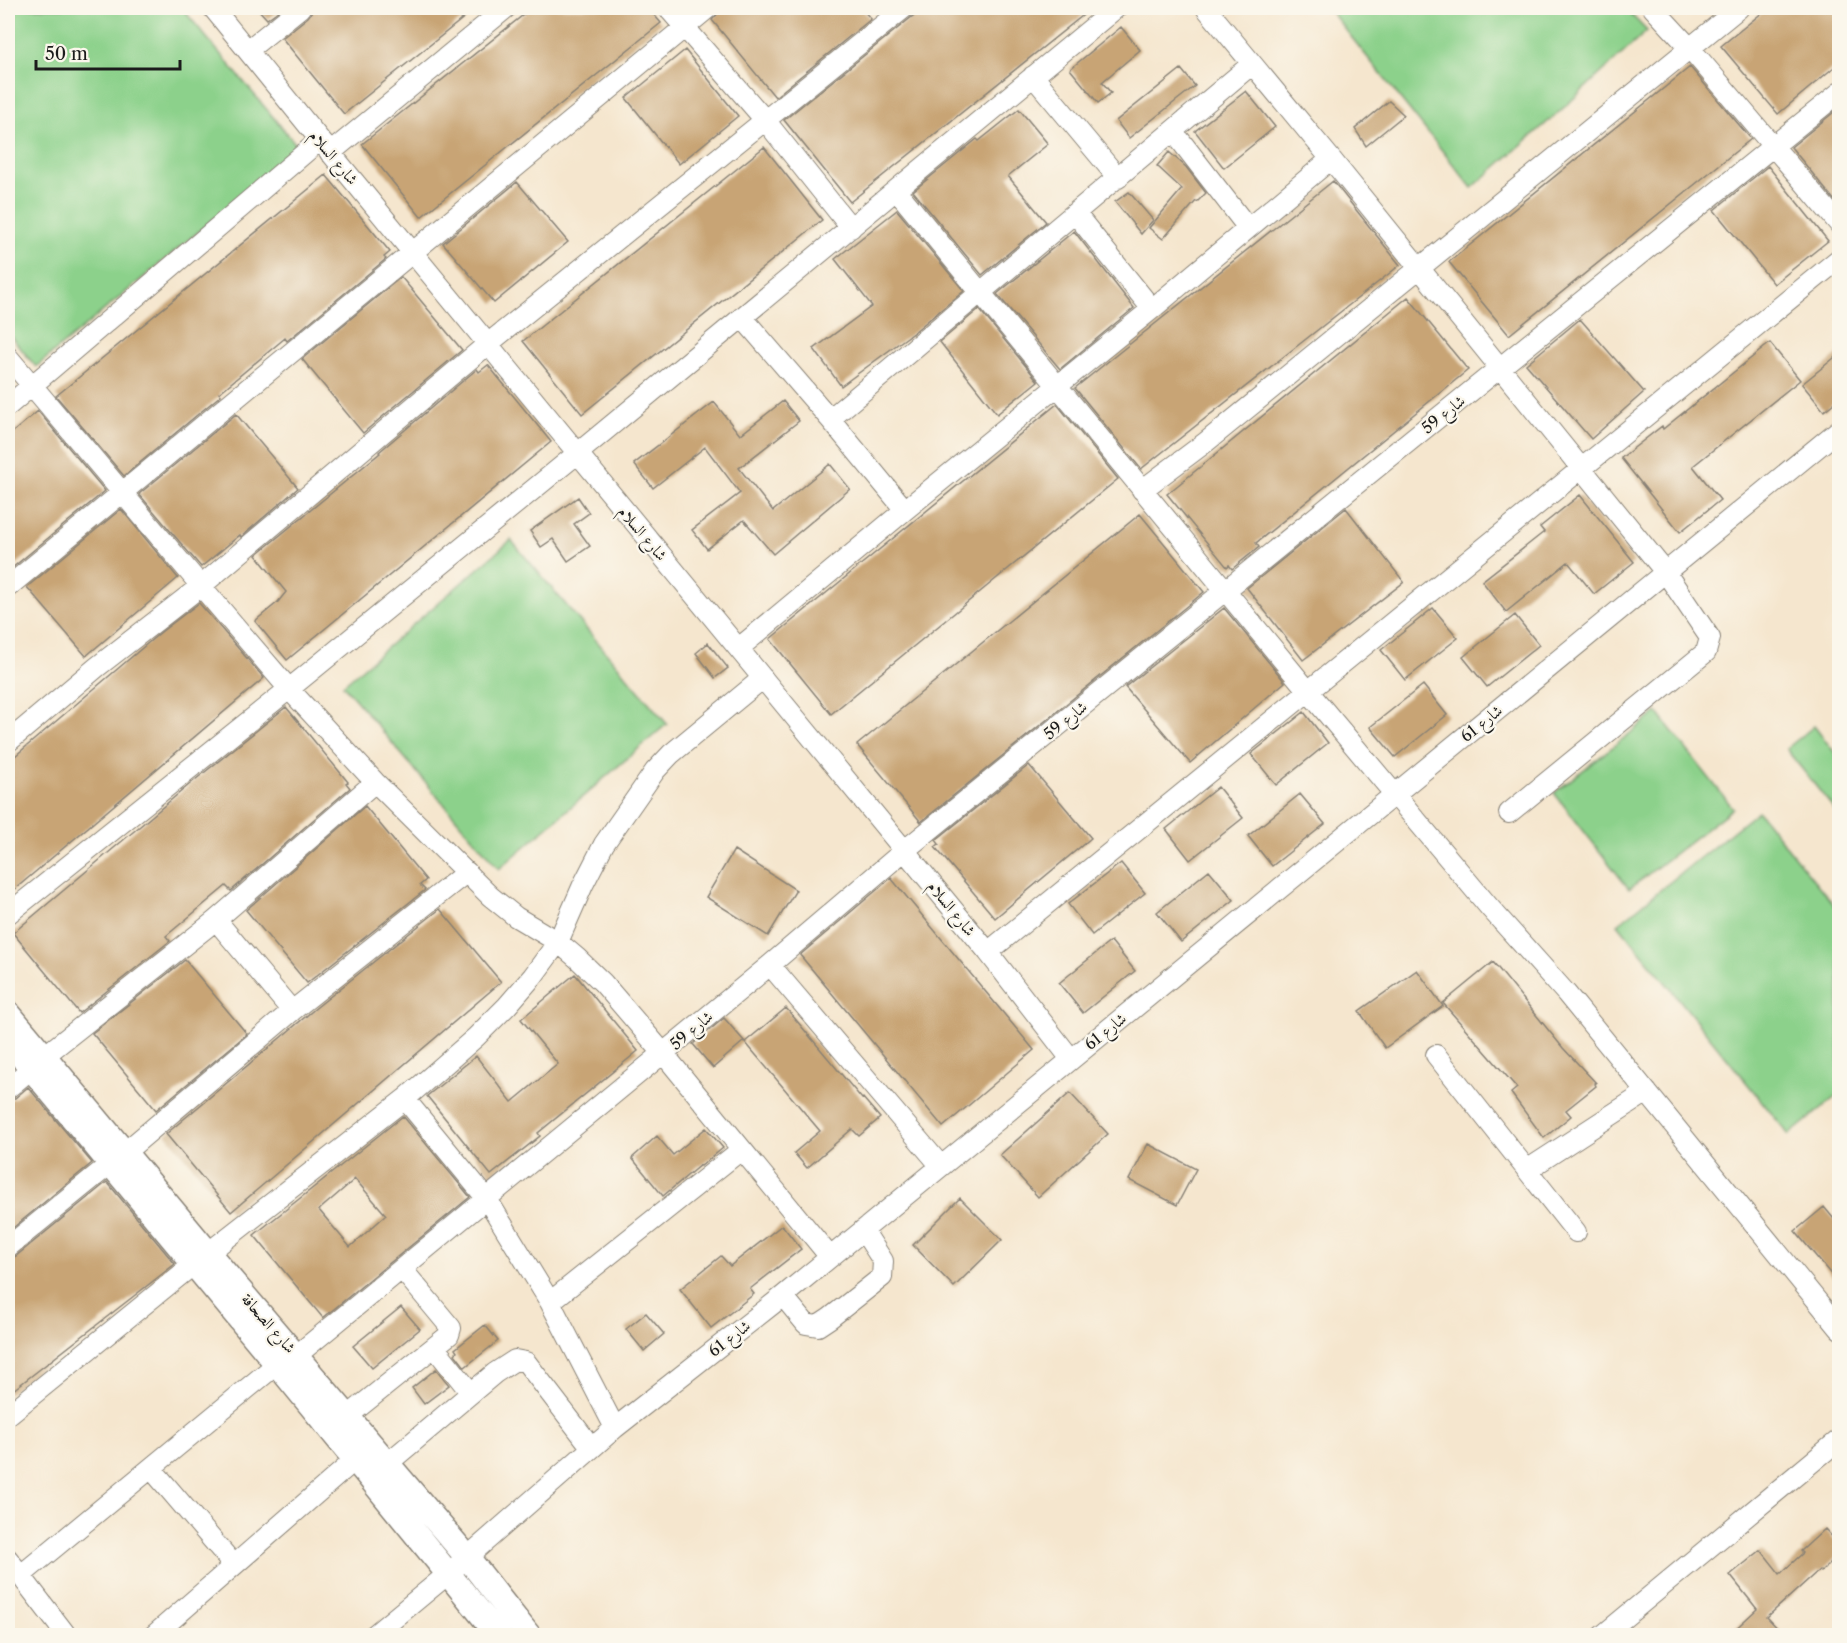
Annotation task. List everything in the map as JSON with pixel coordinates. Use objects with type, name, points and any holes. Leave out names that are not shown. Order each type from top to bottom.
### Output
[{"type":"main road","name":"شارع الصحافة","points":[[8,1013],[37,1063],[287,1359],[356,1459],[499,1635]]},
{"type":"main road","name":"شارع الصحافة","points":[[8,1040],[37,1063]]},
{"type":"main road","name":"شارع الصحافة","points":[[287,1359],[348,1416],[467,1557],[529,1635]]},
{"type":"street","name":"شارع السلام","points":[[213,8],[988,952],[1071,1059]]},
{"type":"street","points":[[248,50],[300,8]]},
{"type":"street","points":[[8,406],[325,146],[506,8]]},
{"type":"street","points":[[668,8],[765,120],[851,228]]},
{"type":"street","points":[[8,587],[708,8]]},
{"type":"street","points":[[11,732],[201,586],[489,343],[904,8]]},
{"type":"street","points":[[8,914],[290,689],[897,191],[1116,8]]},
{"type":"street","points":[[1206,8],[1666,573],[1710,638],[1706,652],[1509,813]]},
{"type":"street","points":[[1653,8],[1689,47],[1839,225]]},
{"type":"street","points":[[1142,490],[1206,441],[1739,8]]},
{"type":"street","points":[[830,419],[1252,64]]},
{"type":"street","points":[[1033,76],[1118,178]]},
{"type":"street","name":"شارع 59","points":[[20,1575],[402,1269],[904,850],[1839,92]]},
{"type":"street","points":[[1173,131],[1248,228]]},
{"type":"street","points":[[739,648],[1331,159]]},
{"type":"street","points":[[897,191],[1308,691],[1490,908],[1566,993],[1839,1329]]},
{"type":"street","points":[[1075,213],[1152,309]]},
{"type":"street","points":[[988,952],[1582,470],[1839,258]]},
{"type":"street","points":[[742,317],[905,510]]},
{"type":"street","points":[[8,357],[201,586],[290,689],[375,782],[490,896],[516,917],[558,942],[603,983],[830,1257]]},
{"type":"street","name":"شارع 61","points":[[373,1635],[449,1573],[615,1428],[783,1296],[1839,429]]},
{"type":"street","points":[[8,1415],[201,1258],[405,1100],[476,1037],[533,976],[558,942],[604,844],[655,771],[671,754],[763,678]]},
{"type":"street","points":[[8,1088],[216,920],[375,782]]},
{"type":"street","points":[[8,1247],[117,1159],[292,1011],[466,872]]},
{"type":"street","points":[[216,920],[292,1011]]},
{"type":"street","points":[[770,964],[940,1165]]},
{"type":"street","points":[[1436,1055],[1576,1232]]},
{"type":"street","points":[[1527,1170],[1647,1092]]},
{"type":"street","points":[[405,1100],[487,1199],[550,1302],[615,1428]]},
{"type":"street","points":[[550,1302],[741,1150]]},
{"type":"street","points":[[783,1296],[806,1324],[818,1326],[882,1277],[883,1261],[862,1230]]},
{"type":"street","points":[[348,1416],[450,1335],[451,1328],[402,1269]]},
{"type":"street","points":[[435,1348],[471,1393]]},
{"type":"street","points":[[388,1463],[505,1365],[515,1360],[526,1362],[592,1448]]},
{"type":"street","points":[[1602,1635],[1839,1439]]},
{"type":"street","points":[[153,1635],[356,1459]]},
{"type":"street","points":[[151,1468],[233,1564]]},
{"type":"street","points":[[8,1559],[64,1635]]},
{"type":"green space","points":[[8,8],[182,8],[299,148],[36,367],[8,333]]},
{"type":"green space","points":[[1328,8],[1625,8],[1647,31],[1472,188]]},
{"type":"green space","points":[[511,540],[667,724],[499,869],[343,685]]},
{"type":"green space","points":[[1657,712],[1733,808],[1629,889],[1554,793]]},
{"type":"green space","points":[[1814,726],[1839,758],[1839,815],[1786,749]]},
{"type":"green space","points":[[1758,811],[1839,911],[1839,1094],[1789,1135],[1618,924]]},
{"type":"building","points":[[257,8],[282,8],[267,19]]},
{"type":"building","points":[[312,8],[476,8],[344,114],[282,38],[308,17]]},
{"type":"building","points":[[532,8],[648,8],[661,23],[421,217],[362,144]]},
{"type":"building","points":[[723,8],[861,8],[871,19],[775,97],[712,20]]},
{"type":"building","points":[[923,8],[1092,8],[850,202],[784,120]]},
{"type":"building","points":[[1768,8],[1839,8],[1839,63],[1778,114],[1721,46]]},
{"type":"building","points":[[1121,27],[1140,50],[1102,82],[1111,93],[1098,103],[1070,69]]},
{"type":"building","points":[[685,50],[738,116],[679,164],[626,98]]},
{"type":"building","points":[[1690,67],[1751,139],[1509,335],[1449,262]]},
{"type":"building","points":[[1181,69],[1195,86],[1129,138],[1116,121]]},
{"type":"building","points":[[1246,91],[1275,127],[1224,168],[1195,131]]},
{"type":"building","points":[[1389,101],[1404,115],[1366,146],[1355,129]]},
{"type":"building","points":[[1839,108],[1839,206],[1791,147]]},
{"type":"building","points":[[1019,109],[1048,144],[1008,176],[1046,222],[982,275],[913,191],[977,139],[979,141]]},
{"type":"building","points":[[764,147],[822,220],[582,414],[523,341]]},
{"type":"building","points":[[1169,152],[1186,167],[1206,193],[1196,201],[1163,239],[1149,228],[1182,189],[1157,166]]},
{"type":"building","points":[[1768,166],[1828,241],[1774,284],[1714,210]]},
{"type":"building","points":[[326,175],[390,252],[384,257],[386,259],[287,341],[285,338],[124,476],[56,396]]},
{"type":"building","points":[[1333,181],[1400,265],[1141,469],[1075,388]]},
{"type":"building","points":[[517,182],[568,242],[494,303],[443,243]]},
{"type":"building","points":[[1129,192],[1153,220],[1141,234],[1115,202]]},
{"type":"building","points":[[897,210],[964,291],[914,332],[841,386],[814,349],[872,306],[835,259]]},
{"type":"building","points":[[1074,231],[1134,308],[1060,369],[997,294]]},
{"type":"building","points":[[401,277],[462,350],[363,433],[302,359]]},
{"type":"building","points":[[1408,297],[1468,370],[1256,543],[1259,547],[1232,569],[1229,565],[1227,567],[1167,494]]},
{"type":"building","points":[[979,309],[1038,381],[997,414],[940,342]]},
{"type":"building","points":[[1580,319],[1644,392],[1591,439],[1526,364]]},
{"type":"building","points":[[1770,343],[1800,380],[1693,466],[1720,500],[1680,532],[1621,458],[1662,426],[1663,429]]},
{"type":"building","points":[[1839,354],[1839,399],[1824,411],[1802,384]]},
{"type":"building","points":[[488,365],[551,442],[287,660],[255,621],[278,602],[286,592],[256,555],[380,453],[477,369],[479,372]]},
{"type":"building","points":[[783,401],[799,421],[739,468],[773,511],[830,464],[850,489],[773,554],[744,520],[707,549],[692,530],[740,493],[705,447],[653,488],[634,464],[714,402],[740,435]]},
{"type":"building","points":[[1057,404],[1118,479],[831,714],[770,639]]},
{"type":"building","points":[[38,411],[105,491],[12,568],[8,564],[8,436]]},
{"type":"building","points":[[236,414],[298,488],[241,537],[240,535],[201,567],[139,494]]},
{"type":"building","points":[[1580,495],[1634,562],[1594,594],[1568,562],[1506,612],[1482,581],[1544,532],[1540,527]]},
{"type":"building","points":[[578,497],[589,513],[574,524],[590,546],[568,561],[553,539],[541,547],[530,531]]},
{"type":"building","points":[[1346,508],[1404,582],[1303,660],[1247,588]]},
{"type":"building","points":[[121,509],[178,578],[86,656],[27,587]]},
{"type":"building","points":[[1140,514],[1204,592],[921,822],[857,745]]},
{"type":"building","points":[[199,603],[264,678],[8,895],[8,762],[161,632]]},
{"type":"building","points":[[1224,608],[1285,682],[1190,763],[1125,687]]},
{"type":"building","points":[[1433,608],[1458,638],[1405,680],[1381,650]]},
{"type":"building","points":[[1515,615],[1539,645],[1487,687],[1463,657]]},
{"type":"building","points":[[708,643],[728,668],[715,678],[696,653]]},
{"type":"building","points":[[1423,685],[1447,715],[1395,757],[1370,727]]},
{"type":"building","points":[[286,707],[348,782],[346,783],[350,788],[231,891],[226,886],[166,936],[170,941],[79,1013],[13,933],[190,784]]},
{"type":"building","points":[[1304,712],[1328,743],[1276,785],[1251,754]]},
{"type":"building","points":[[1029,765],[1091,838],[995,918],[935,847],[939,844],[936,840]]},
{"type":"building","points":[[1218,787],[1243,818],[1190,860],[1166,829]]},
{"type":"building","points":[[1300,794],[1325,824],[1272,866],[1248,836]]},
{"type":"building","points":[[365,806],[426,880],[420,885],[425,890],[307,983],[246,910]]},
{"type":"building","points":[[734,850],[796,890],[768,936],[706,897]]},
{"type":"building","points":[[1121,863],[1145,893],[1092,935],[1068,904]]},
{"type":"building","points":[[1209,870],[1234,900],[1181,942],[1157,912]]},
{"type":"building","points":[[891,878],[1034,1050],[943,1127],[800,955]]},
{"type":"building","points":[[440,909],[501,982],[231,1212],[166,1134],[317,1007]]},
{"type":"building","points":[[1111,941],[1135,971],[1083,1013],[1059,983]]},
{"type":"building","points":[[185,960],[247,1034],[156,1110],[92,1033]]},
{"type":"building","points":[[1493,962],[1563,1048],[1596,1083],[1596,1086],[1566,1110],[1571,1116],[1544,1138],[1511,1093],[1517,1088],[1443,1003]]},
{"type":"building","points":[[1417,970],[1443,1006],[1385,1048],[1359,1011]]},
{"type":"building","points":[[575,974],[638,1051],[491,1175],[427,1096],[476,1056],[512,1102],[558,1064],[521,1019]]},
{"type":"building","points":[[786,1008],[880,1118],[859,1136],[852,1129],[807,1168],[794,1153],[820,1131],[745,1042]]},
{"type":"building","points":[[724,1018],[744,1041],[713,1068],[693,1044]]},
{"type":"building","points":[[28,1087],[92,1163],[8,1232],[8,1100],[15,1098]]},
{"type":"building","points":[[1070,1093],[1108,1134],[1038,1197],[1000,1155]]},
{"type":"building","points":[[403,1116],[470,1197],[323,1318],[254,1235]],"holes":[[[355,1179],[386,1215],[350,1247],[319,1210]]]},
{"type":"building","points":[[706,1128],[723,1148],[663,1196],[632,1158],[657,1136],[673,1155]]},
{"type":"building","points":[[1148,1144],[1196,1169],[1177,1205],[1129,1180]]},
{"type":"building","points":[[107,1182],[175,1264],[8,1394],[8,1259],[16,1256]]},
{"type":"building","points":[[960,1198],[1002,1240],[954,1287],[913,1245]]},
{"type":"building","points":[[1824,1207],[1839,1225],[1839,1284],[1795,1231]]},
{"type":"building","points":[[782,1225],[801,1249],[750,1289],[754,1294],[711,1328],[680,1289],[721,1256],[730,1266]]},
{"type":"building","points":[[401,1307],[420,1329],[372,1368],[353,1346]]},
{"type":"building","points":[[646,1313],[664,1334],[644,1351],[626,1329]]},
{"type":"building","points":[[485,1325],[498,1341],[465,1367],[455,1354],[457,1352],[455,1349]]},
{"type":"building","points":[[436,1369],[449,1385],[424,1404],[412,1388]]},
{"type":"building","points":[[1825,1529],[1839,1544],[1839,1554],[1767,1617],[1784,1635],[1729,1635],[1757,1609],[1730,1575],[1761,1550],[1780,1574]]}]
